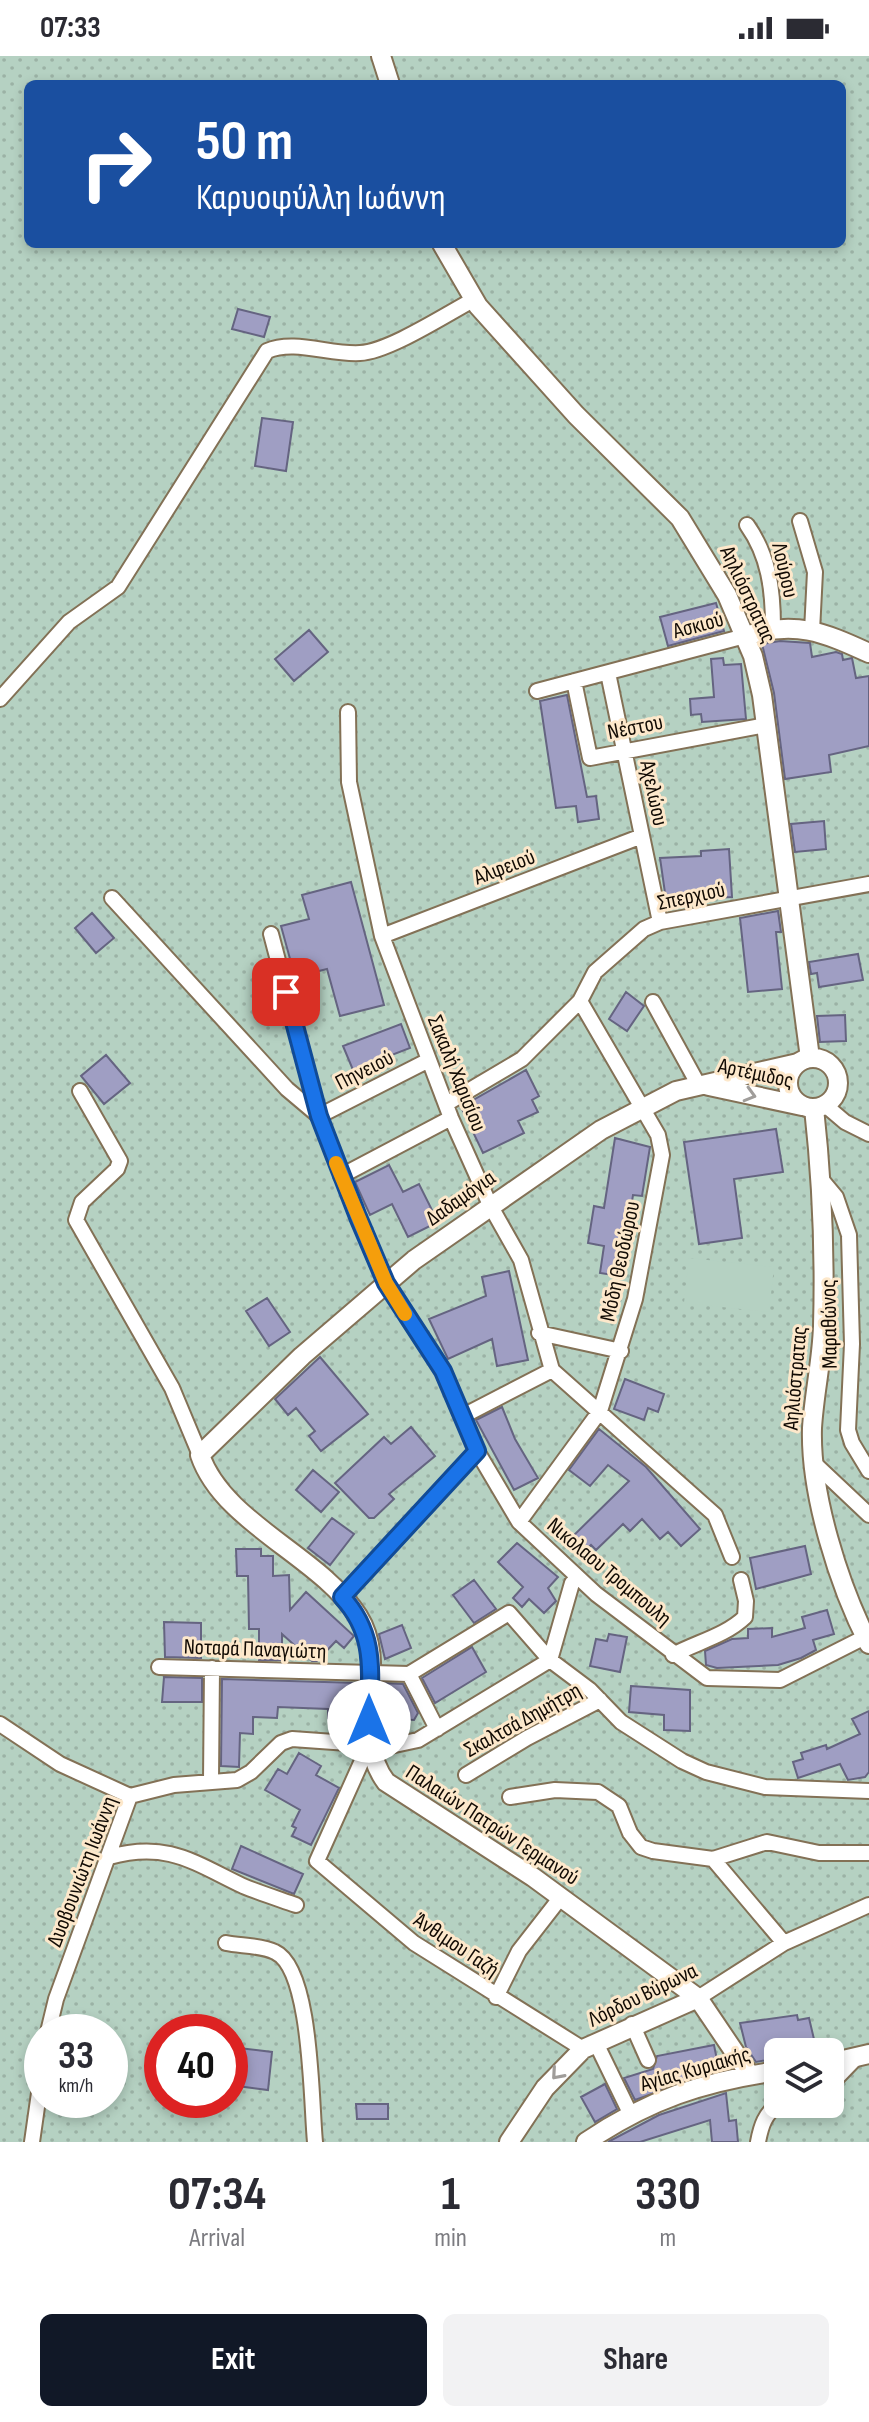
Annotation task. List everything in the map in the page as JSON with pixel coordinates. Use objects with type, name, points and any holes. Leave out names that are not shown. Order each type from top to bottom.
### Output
[{"type":"street","points":[[381,56],[389,80]]},
{"type":"street","name":"Αηλιόστρατας","points":[[444,248],[473,300],[576,415],[669,503],[711,565],[745,636],[758,677],[788,898],[804,1060],[789,1077],[788,1085],[814,1106],[821,1179],[823,1318],[812,1429],[814,1463],[825,1520],[867,1640]]},
{"type":"street","points":[[0,699],[69,622],[118,587],[267,351],[287,346],[318,352],[362,353],[385,347],[473,300]]},
{"type":"street","name":"Λούρου","points":[[800,521],[815,572],[812,631]]},
{"type":"street","name":"Λούρου","points":[[747,525],[764,552],[773,600],[773,627]]},
{"type":"street","name":"Ασκιού","points":[[537,691],[773,627],[812,631],[869,653]]},
{"type":"street","name":"Αχελώου","points":[[608,673],[660,922]]},
{"type":"street","name":"Νέστου","points":[[574,681],[590,758],[766,725]]},
{"type":"street","name":"Σακαλή Χαρισίου","points":[[348,712],[349,782],[382,936],[449,1111],[490,1205],[521,1260],[539,1333],[552,1370]]},
{"type":"street","name":"Αλφειού","points":[[382,936],[642,836]]},
{"type":"street","name":"Σπερχιού","points":[[341,1176],[449,1111],[522,1059],[580,1001],[595,972],[644,929],[660,922],[869,884]]},
{"type":"street","points":[[112,898],[287,1089],[319,1116]]},
{"type":"street","name":"Νικολαου Τρομπουλη","points":[[271,934],[319,1116],[386,1283],[443,1371],[477,1451],[519,1522],[596,1594],[707,1678],[780,1680],[867,1640]]},
{"type":"street","name":"Μόδη Θεοδώρου","points":[[519,1522],[600,1411],[635,1299],[662,1155],[658,1135],[580,1001]]},
{"type":"street","name":"Αρτέμιδος","points":[[653,1002],[698,1084],[814,1106],[869,1134]]},
{"type":"street","name":"Πηνειού","points":[[319,1116],[429,1060]]},
{"type":"street","name":"Αηλιόστρατας","points":[[804,1060],[827,1062],[837,1075],[836,1092],[814,1106]]},
{"type":"street","name":"Δαδαμόγια","points":[[200,1455],[302,1356],[386,1283],[490,1205],[641,1106],[698,1084],[804,1060]]},
{"type":"street","name":"Παλαιών Πατρών Γερμανού","points":[[80,1091],[120,1161],[117,1169],[82,1202],[76,1220],[172,1388],[205,1470],[245,1514],[342,1597],[362,1624],[370,1673],[369,1745],[375,1768],[386,1782],[561,1897],[698,1998],[750,2075]]},
{"type":"street","name":"Μαραθώνος","points":[[821,1179],[843,1212],[849,1235],[852,1344],[848,1430],[869,1471]]},
{"type":"street","points":[[539,1333],[621,1351]]},
{"type":"street","points":[[463,1416],[552,1370],[715,1515],[732,1557]]},
{"type":"street","points":[[342,1597],[477,1451]]},
{"type":"street","points":[[814,1463],[869,1515]]},
{"type":"street","points":[[673,1655],[702,1639],[723,1634],[745,1617],[746,1601],[741,1580]]},
{"type":"street","points":[[550,1660],[572,1583]]},
{"type":"street","points":[[437,1729],[409,1674],[509,1613],[550,1660],[631,1729],[706,1772],[765,1787],[869,1791]]},
{"type":"street","name":"Δυοβουνιώτη Ιωάννη","points":[[52,2014],[130,1796],[155,1787],[244,1777],[281,1743],[292,1739],[390,1746],[418,1740],[550,1660]]},
{"type":"street","name":"Νοταρά Παναγιώτη","points":[[159,1667],[409,1674]]},
{"type":"street","points":[[211,1781],[212,1668]]},
{"type":"street","name":"Σκαλτσά Δημήτρη","points":[[466,1775],[527,1738],[600,1700]]},
{"type":"street","points":[[0,1724],[60,1764],[130,1796]]},
{"type":"street","name":"Άνθιμου Γαζή","points":[[369,1745],[317,1861],[403,1935],[496,1997],[590,2046]]},
{"type":"street","points":[[510,1797],[555,1790],[598,1792],[619,1806],[641,1847],[713,1859],[767,1842],[819,1853],[869,1853]]},
{"type":"street","points":[[109,1857],[143,1850],[175,1854],[247,1887],[296,1905]]},
{"type":"street","points":[[713,1859],[784,1943]]},
{"type":"street","points":[[496,1997],[525,1941],[561,1897]]},
{"type":"street","name":"Λόρδου Βύρωνα","points":[[509,2142],[545,2088],[590,2046],[632,2024],[698,1998],[784,1943],[869,1905]]},
{"type":"street","points":[[226,1943],[275,1952],[286,1961],[294,1975],[302,1999],[315,2142]]},
{"type":"street","points":[[632,2024],[648,2060]]},
{"type":"street","points":[[590,2046],[630,2113]]},
{"type":"street","points":[[844,2060],[864,2055]]},
{"type":"street","points":[[844,2073],[864,2055]]},
{"type":"street","name":"Αγίας Κυριακής","points":[[586,2142],[630,2113],[663,2097],[764,2073]]},
{"type":"street","points":[[32,2142],[35,2118]]},
{"type":"street","points":[[758,2142],[766,2118]]},
{"type":"green space","points":[[0,56],[869,56],[869,2142],[0,2142]]},
{"type":"green space","points":[[689,1258],[774,1267],[769,1312],[684,1303]]},
{"type":"building","points":[[238,309],[270,317],[264,337],[232,329]]},
{"type":"building","points":[[262,418],[293,422],[286,471],[255,466]]},
{"type":"building","points":[[716,603],[724,631],[668,646],[660,617]]},
{"type":"building","points":[[309,630],[328,652],[294,681],[275,659]]},
{"type":"building","points":[[780,641],[810,643],[812,657],[836,652],[842,654],[843,660],[852,658],[856,678],[869,676],[869,746],[829,755],[831,772],[785,779],[774,693],[762,644]]},
{"type":"building","points":[[723,658],[724,665],[741,664],[746,719],[702,722],[701,714],[691,715],[690,699],[714,697],[711,659]]},
{"type":"building","points":[[567,695],[587,797],[596,796],[599,819],[578,822],[576,806],[556,808],[540,701]]},
{"type":"building","points":[[824,821],[826,849],[795,852],[791,824]]},
{"type":"building","points":[[729,849],[732,897],[666,900],[660,858],[701,856],[701,851]]},
{"type":"building","points":[[351,882],[384,1005],[340,1016],[327,969],[295,977],[281,926],[309,919],[302,895]]},
{"type":"building","points":[[778,911],[781,932],[776,932],[782,989],[748,992],[740,918]]},
{"type":"building","points":[[92,913],[114,938],[96,953],[75,928]]},
{"type":"building","points":[[858,954],[863,980],[819,987],[817,973],[811,974],[809,962]]},
{"type":"building","points":[[626,992],[644,1006],[627,1031],[609,1019]]},
{"type":"building","points":[[845,1015],[846,1041],[820,1042],[817,1016]]},
{"type":"building","points":[[401,1024],[410,1048],[353,1070],[343,1046]]},
{"type":"building","points":[[106,1055],[130,1083],[104,1104],[81,1076]]},
{"type":"building","points":[[526,1070],[539,1096],[532,1100],[538,1112],[518,1121],[524,1133],[483,1153],[461,1107]]},
{"type":"building","points":[[776,1129],[783,1172],[734,1179],[742,1238],[699,1244],[684,1142]]},
{"type":"building","points":[[615,1138],[650,1147],[642,1196],[633,1195],[620,1276],[600,1273],[604,1246],[588,1243],[594,1206],[604,1208]]},
{"type":"building","points":[[389,1165],[403,1192],[419,1184],[438,1222],[408,1237],[392,1204],[370,1215],[355,1182]]},
{"type":"building","points":[[509,1271],[528,1360],[497,1366],[492,1339],[448,1359],[429,1319],[486,1296],[482,1277]]},
{"type":"building","points":[[267,1298],[290,1332],[269,1346],[246,1311]]},
{"type":"building","points":[[320,1357],[368,1414],[321,1451],[309,1436],[315,1431],[296,1408],[288,1415],[275,1399]]},
{"type":"building","points":[[625,1379],[664,1394],[658,1412],[648,1408],[644,1420],[614,1409]]},
{"type":"building","points":[[502,1407],[515,1439],[538,1478],[514,1490],[476,1420]]},
{"type":"building","points":[[411,1427],[435,1456],[389,1494],[394,1499],[374,1518],[369,1518],[335,1483],[384,1437],[391,1444]]},
{"type":"building","points":[[599,1429],[646,1467],[700,1529],[681,1546],[668,1532],[660,1539],[642,1519],[630,1531],[623,1524],[596,1550],[591,1545],[579,1556],[566,1543],[629,1481],[608,1465],[590,1486],[569,1470]]},
{"type":"building","points":[[313,1470],[339,1492],[321,1512],[296,1490]]},
{"type":"building","points":[[332,1518],[354,1534],[330,1565],[308,1548]]},
{"type":"building","points":[[517,1543],[558,1577],[548,1588],[556,1601],[544,1613],[529,1599],[522,1607],[513,1598],[523,1587],[498,1562]]},
{"type":"building","points":[[805,1546],[811,1574],[756,1589],[750,1558]]},
{"type":"building","points":[[236,1549],[261,1549],[261,1556],[273,1556],[273,1576],[289,1575],[290,1610],[306,1592],[354,1636],[344,1648],[336,1641],[317,1661],[312,1661],[282,1634],[282,1660],[259,1660],[259,1629],[249,1629],[248,1576],[237,1576]]},
{"type":"building","points":[[474,1580],[496,1609],[474,1623],[453,1595]]},
{"type":"building","points":[[827,1610],[834,1634],[813,1640],[816,1650],[801,1658],[778,1665],[717,1668],[706,1665],[705,1651],[732,1639],[748,1638],[748,1629],[772,1628],[772,1637],[805,1628],[802,1617]]},
{"type":"building","points":[[164,1622],[201,1623],[201,1658],[165,1657]]},
{"type":"building","points":[[402,1625],[411,1648],[385,1659],[379,1634]]},
{"type":"building","points":[[609,1634],[627,1637],[620,1672],[590,1666],[596,1639],[607,1641]]},
{"type":"building","points":[[472,1647],[486,1672],[435,1703],[422,1678]]},
{"type":"building","points":[[164,1677],[202,1678],[202,1702],[162,1702]]},
{"type":"building","points":[[222,1679],[359,1683],[357,1716],[328,1718],[328,1709],[278,1707],[277,1718],[253,1717],[253,1734],[240,1733],[239,1767],[221,1766]]},
{"type":"building","points":[[383,1683],[403,1684],[418,1713],[414,1720],[381,1718]]},
{"type":"building","points":[[631,1686],[690,1690],[690,1731],[664,1730],[664,1715],[629,1712]]},
{"type":"building","points":[[869,1711],[869,1772],[865,1777],[848,1780],[840,1764],[798,1778],[793,1762],[803,1759],[801,1753],[826,1745],[827,1749],[860,1734],[852,1719]]},
{"type":"building","points":[[299,1753],[321,1766],[316,1775],[339,1788],[311,1845],[292,1836],[296,1828],[292,1826],[300,1810],[265,1790],[278,1769],[287,1774]]},
{"type":"building","points":[[241,1846],[303,1874],[294,1894],[232,1869]]},
{"type":"building","points":[[797,2015],[798,2020],[809,2018],[814,2038],[764,2038],[764,2061],[756,2062],[746,2047],[740,2023]]},
{"type":"building","points":[[714,2045],[719,2070],[635,2100],[624,2078],[653,2069],[657,2056]]},
{"type":"building","points":[[248,2049],[272,2052],[268,2090],[248,2087]]},
{"type":"building","points":[[605,2084],[617,2109],[595,2122],[581,2097]]},
{"type":"building","points":[[726,2093],[729,2121],[736,2120],[738,2142],[712,2142],[710,2120],[640,2142],[608,2142],[659,2115]]},
{"type":"building","points":[[356,2104],[388,2104],[388,2119],[357,2119]]},
{"type":"slow traffic","points":[[336,1163],[386,1283],[405,1314]]},
{"type":"route","points":[[286,992],[319,1116],[358,1217],[386,1283],[443,1371],[477,1451],[342,1597],[356,1613],[366,1633],[370,1673],[369,1721]]}]
